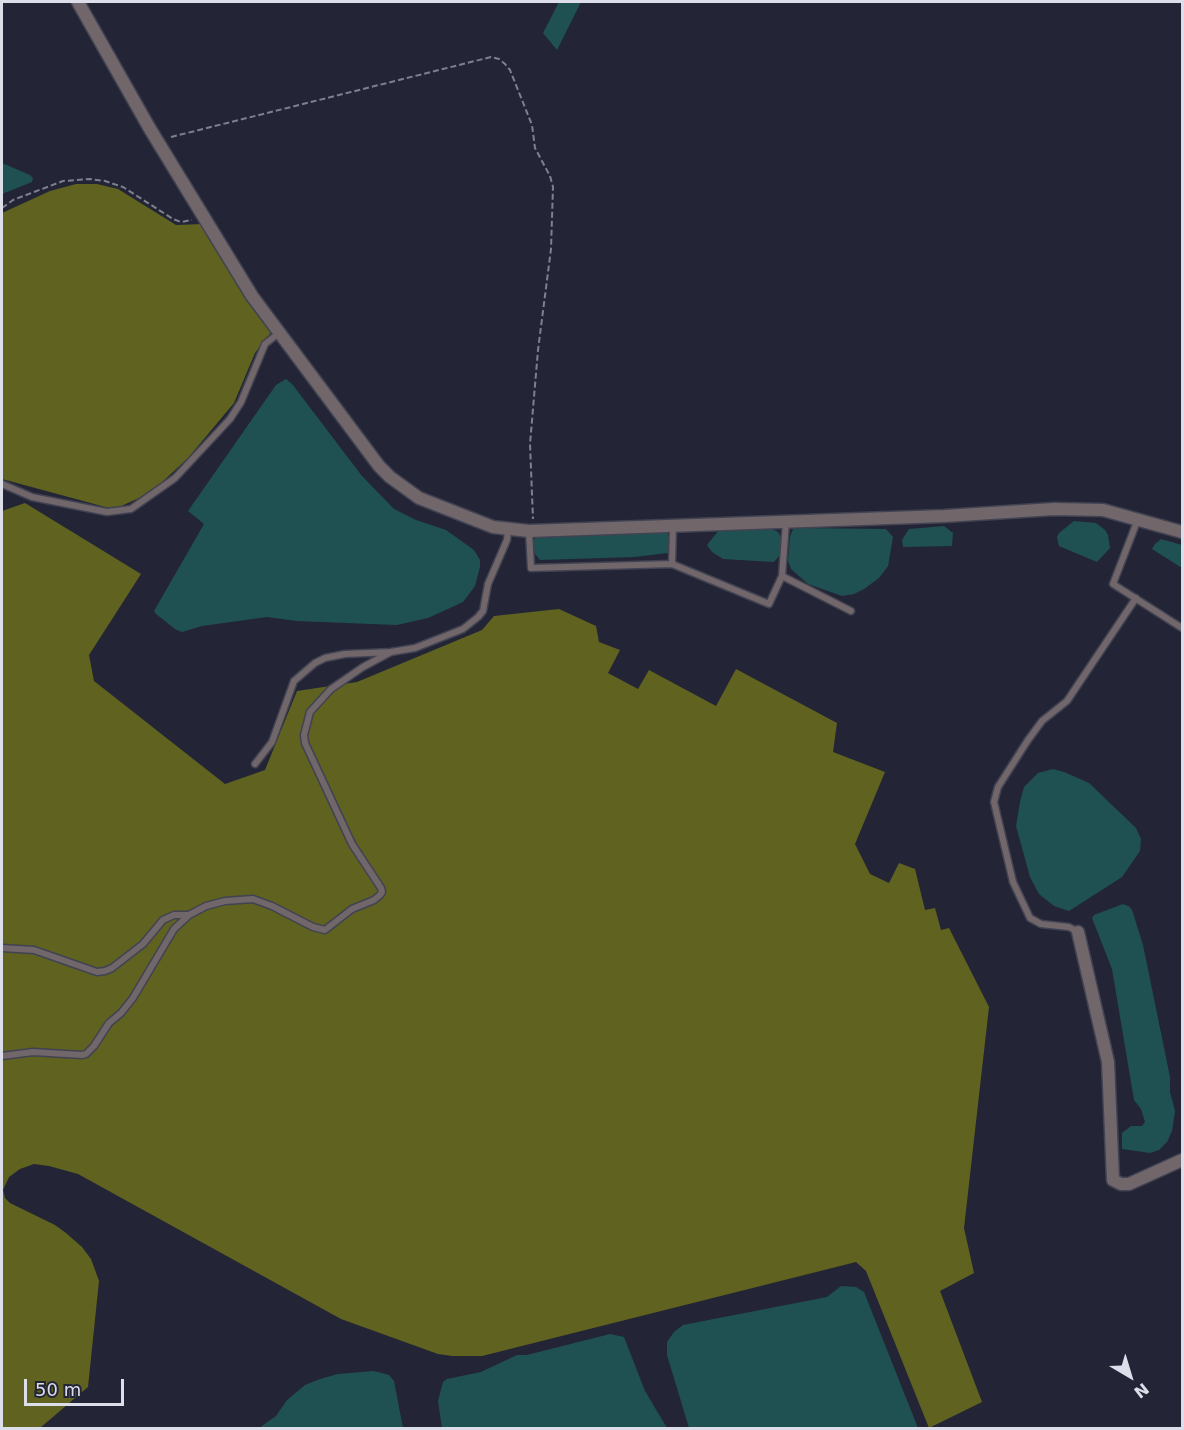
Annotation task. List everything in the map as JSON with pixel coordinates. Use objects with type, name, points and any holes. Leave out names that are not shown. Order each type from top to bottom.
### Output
[{"type":"street","points":[[78,2],[157,141],[252,296],[390,477],[419,498],[493,527],[508,530],[786,522],[1096,509],[1182,532]]},
{"type":"street","points":[[1078,932],[1108,1062],[1113,1180],[1121,1184],[1130,1184],[1182,1160]]},
{"type":"lane","points":[[2,484],[32,497],[107,512],[131,509],[176,478],[230,419],[241,402],[265,344],[280,333]]},
{"type":"lane","points":[[1138,519],[1113,584],[1182,627]]},
{"type":"lane","points":[[531,531],[531,568],[672,564],[770,604],[783,576],[786,522]]},
{"type":"lane","points":[[672,564],[673,525]]},
{"type":"lane","points":[[255,764],[272,742],[294,681],[302,672],[326,658],[345,654],[391,652],[415,648],[463,629],[478,617],[483,610],[488,584],[507,540],[508,530]]},
{"type":"lane","points":[[783,576],[851,611]]},
{"type":"lane","points":[[1078,932],[1069,927],[1041,924],[1030,918],[1013,882],[994,802],[998,787],[1028,740],[1042,722],[1067,701],[1136,598]]},
{"type":"lane","points":[[2,1056],[33,1052],[86,1054],[109,1023],[133,998],[174,929],[189,915],[206,906],[225,901],[253,899],[313,927],[325,930],[352,909],[374,900],[382,892],[352,844],[305,742],[304,735],[310,712],[331,688],[391,652]]},
{"type":"lane","points":[[2,948],[34,950],[97,972],[105,971],[143,944],[163,920],[174,915],[189,915]]},
{"type":"path","points":[[157,141],[491,57],[505,64],[510,70],[532,125],[535,148],[550,176],[553,187],[551,249],[538,350],[530,444],[531,531]]},
{"type":"path","points":[[2,208],[13,200],[63,181],[90,179],[123,187],[151,206],[181,222],[203,217]]},
{"type":"shaded area","points":[[559,2],[581,2],[557,50],[543,33]]},
{"type":"shaded area","points":[[2,163],[30,175],[33,178],[32,182],[2,194]]},
{"type":"shaded area","points":[[76,184],[97,184],[118,189],[176,225],[202,224],[273,330],[255,353],[234,403],[188,458],[159,485],[119,507],[109,508],[2,479],[2,213],[50,191]]},
{"type":"shaded area","points":[[286,379],[362,476],[394,509],[416,520],[446,530],[474,550],[480,560],[480,567],[475,586],[463,602],[428,618],[397,625],[297,621],[267,617],[202,626],[182,632],[156,614],[154,611],[204,524],[188,511],[276,385]]},
{"type":"shaded area","points":[[25,503],[141,574],[89,655],[94,681],[225,784],[265,770],[297,691],[357,682],[482,630],[494,616],[559,609],[596,626],[599,642],[620,650],[608,673],[638,689],[649,670],[716,706],[736,669],[837,723],[833,752],[885,772],[855,844],[870,874],[889,883],[899,863],[915,869],[925,910],[935,908],[941,930],[949,928],[989,1007],[964,1228],[974,1273],[940,1291],[982,1402],[929,1428],[866,1271],[856,1262],[482,1356],[452,1356],[438,1354],[341,1319],[78,1174],[34,1164],[20,1169],[9,1177],[3,1190],[5,1198],[10,1203],[55,1225],[82,1247],[91,1259],[99,1281],[88,1387],[40,1428],[2,1428],[2,511]]},
{"type":"shaded area","points":[[1074,521],[1096,523],[1108,535],[1110,548],[1097,562],[1059,546],[1057,537],[1059,533]]},
{"type":"shaded area","points":[[944,526],[953,533],[952,546],[903,547],[902,540],[909,529]]},
{"type":"shaded area","points":[[768,527],[778,532],[782,539],[779,556],[774,562],[723,559],[712,552],[707,545],[719,530]]},
{"type":"shaded area","points":[[793,529],[886,529],[893,537],[888,566],[879,578],[854,594],[842,596],[808,584],[791,569],[788,561],[790,537]]},
{"type":"shaded area","points":[[665,532],[668,534],[671,545],[668,553],[634,557],[540,560],[535,554],[532,542],[537,536]]},
{"type":"shaded area","points":[[1161,539],[1182,545],[1182,568],[1152,549]]},
{"type":"shaded area","points":[[1053,769],[1089,783],[1136,828],[1141,839],[1140,851],[1122,877],[1069,911],[1054,906],[1039,894],[1030,877],[1016,826],[1024,787],[1038,773]]},
{"type":"shaded area","points":[[1123,904],[1132,910],[1143,945],[1175,1111],[1172,1131],[1167,1142],[1159,1150],[1150,1153],[1122,1149],[1122,1133],[1131,1126],[1142,1126],[1145,1122],[1141,1109],[1134,1100],[1112,969],[1092,918],[1094,915]]},
{"type":"shaded area","points":[[841,1286],[856,1287],[864,1292],[918,1428],[689,1428],[667,1355],[667,1342],[674,1332],[683,1325],[827,1297]]},
{"type":"shaded area","points":[[610,1334],[624,1337],[645,1391],[667,1428],[442,1428],[438,1401],[443,1382],[447,1379],[481,1372],[517,1355],[527,1355]]},
{"type":"shaded area","points":[[374,1371],[389,1375],[394,1381],[403,1428],[259,1428],[276,1416],[287,1400],[305,1385],[338,1374]]}]
